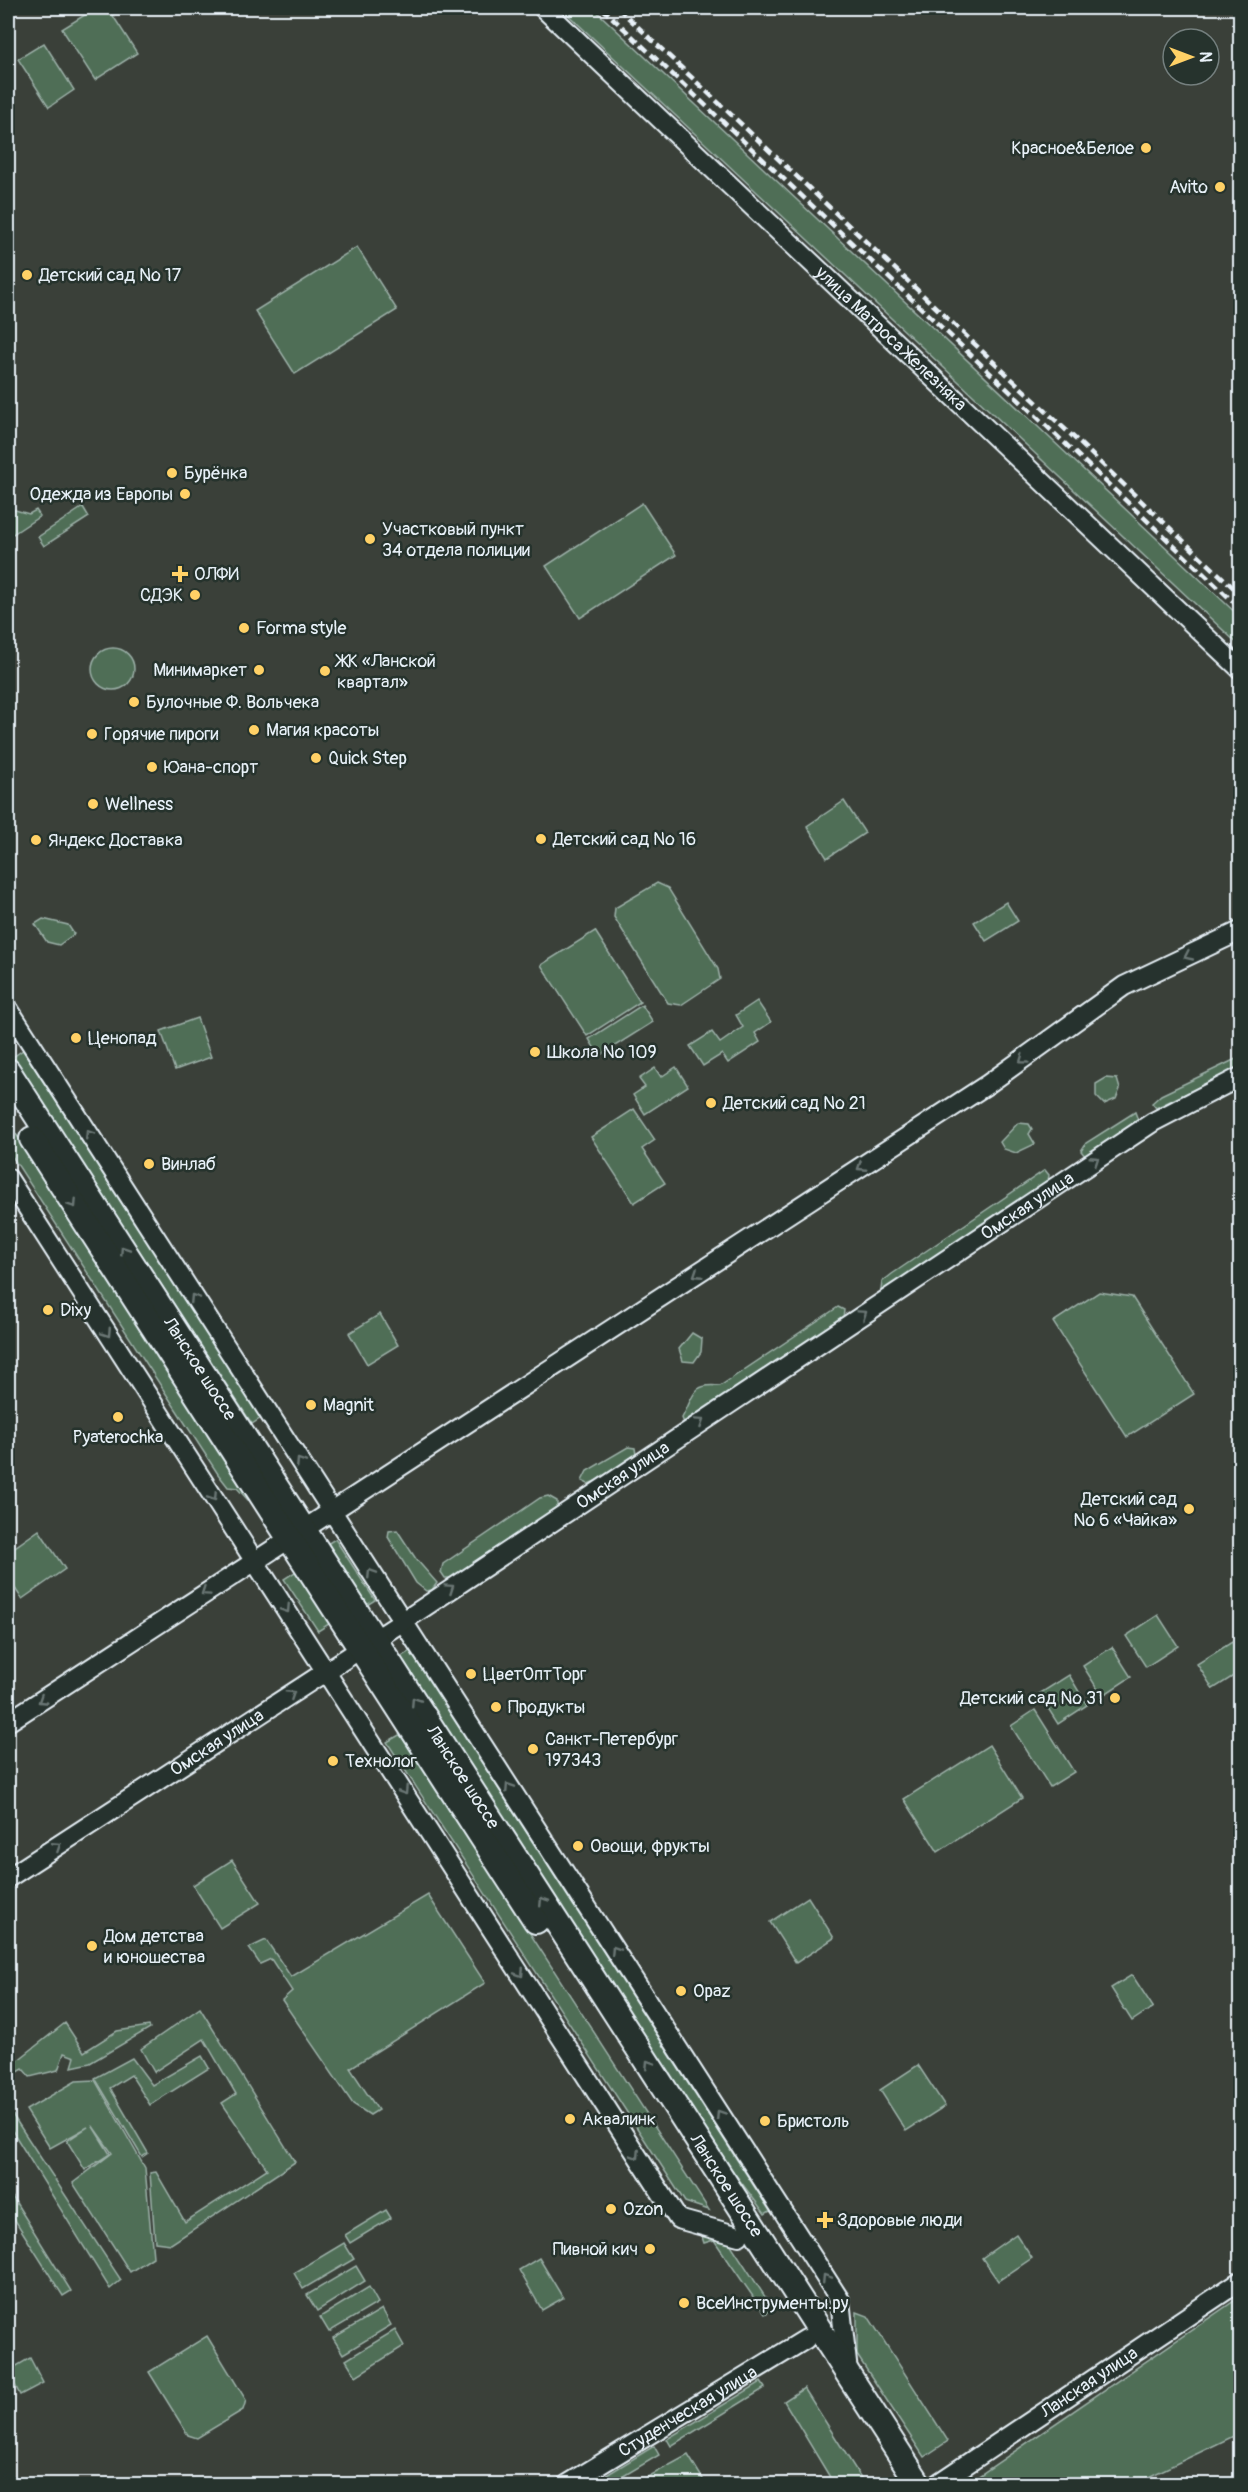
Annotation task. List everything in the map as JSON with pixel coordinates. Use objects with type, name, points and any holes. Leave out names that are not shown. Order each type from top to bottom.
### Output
[{"type":"main road","name":"Ланское шоссе","points":[[8,1071],[296,1533]]},
{"type":"main road","name":"Ланское шоссе","points":[[8,1102],[296,1533],[919,2484]]},
{"type":"main road","name":"Ланское шоссе","points":[[368,1644],[739,2236],[900,2484]]},
{"type":"street","name":"улица Матроса Железняка","points":[[543,8],[1240,669]]},
{"type":"street","points":[[8,1722],[996,1079],[1124,986],[1240,931]]},
{"type":"street","points":[[8,1008],[840,2300],[848,2374]]},
{"type":"street","name":"Омская улица","points":[[8,1878],[402,1622],[1118,1144],[1154,1122],[1240,1077]]},
{"type":"street","points":[[8,1178],[678,2219],[739,2236]]},
{"type":"street","name":"Ланская улица","points":[[937,2484],[1240,2281]]},
{"type":"street","name":"Студенческая улица","points":[[568,2484],[806,2339]]},
{"type":"green space","points":[[96,8],[108,8],[137,53],[95,80],[62,29]]},
{"type":"green space","points":[[561,8],[593,8],[1240,617],[1240,646]]},
{"type":"green space","points":[[44,43],[74,90],[49,107],[18,59]]},
{"type":"green space","points":[[357,247],[397,310],[295,374],[255,311]]},
{"type":"green space","points":[[642,503],[676,555],[580,618],[546,566]]},
{"type":"green space","points":[[83,507],[89,517],[44,546],[38,537]]},
{"type":"green space","points":[[8,508],[29,514],[36,510],[40,516],[13,534],[8,525]]},
{"type":"green space","points":[[113,648],[128,654],[134,669],[128,684],[113,690],[98,684],[92,669],[98,654]]},
{"type":"green space","points":[[844,801],[865,833],[827,858],[807,826]]},
{"type":"green space","points":[[657,883],[668,888],[718,969],[720,979],[681,1005],[668,1003],[614,917],[615,908]]},
{"type":"green space","points":[[1006,902],[1018,921],[986,941],[974,922]]},
{"type":"green space","points":[[43,919],[68,925],[74,934],[59,945],[47,942],[35,924]]},
{"type":"green space","points":[[595,931],[640,1002],[587,1036],[541,965]]},
{"type":"green space","points":[[757,1001],[771,1022],[755,1033],[760,1042],[728,1063],[722,1054],[703,1066],[690,1046],[712,1032],[720,1043],[743,1027],[736,1015]]},
{"type":"green space","points":[[642,1005],[653,1022],[599,1056],[589,1039]]},
{"type":"green space","points":[[197,1018],[211,1057],[175,1070],[161,1031]]},
{"type":"green space","points":[[23,1050],[261,1418],[252,1424],[13,1057]]},
{"type":"green space","points":[[1240,1057],[1240,1067],[1156,1108],[1152,1103],[1161,1095]]},
{"type":"green space","points":[[676,1067],[688,1086],[645,1114],[633,1095],[645,1087],[639,1079],[655,1068],[661,1077]]},
{"type":"green space","points":[[1106,1078],[1117,1079],[1120,1089],[1116,1099],[1104,1104],[1096,1096],[1096,1084]]},
{"type":"green space","points":[[634,1109],[655,1140],[642,1149],[665,1183],[634,1203],[591,1137]]},
{"type":"green space","points":[[1135,1112],[1139,1123],[1086,1157],[1081,1151],[1086,1143]]},
{"type":"green space","points":[[8,1122],[258,1501],[248,1500],[237,1488],[228,1487],[218,1474],[8,1150]]},
{"type":"green space","points":[[1018,1123],[1029,1124],[1032,1129],[1029,1134],[1035,1144],[1016,1153],[1004,1149],[1000,1142]]},
{"type":"green space","points":[[1045,1170],[1049,1175],[1048,1181],[886,1292],[881,1290],[882,1282],[892,1274]]},
{"type":"green space","points":[[1099,1292],[1132,1297],[1194,1394],[1127,1437],[1053,1322]]},
{"type":"green space","points":[[838,1307],[844,1310],[843,1319],[684,1423],[682,1418],[698,1389],[711,1385],[720,1386]]},
{"type":"green space","points":[[380,1314],[398,1345],[367,1364],[349,1333]]},
{"type":"green space","points":[[692,1333],[702,1339],[701,1352],[694,1362],[683,1361],[679,1349]]},
{"type":"green space","points":[[628,1447],[635,1448],[636,1455],[601,1479],[588,1484],[582,1481],[587,1471]]},
{"type":"green space","points":[[548,1496],[557,1501],[557,1509],[452,1578],[445,1578],[441,1572],[443,1564],[540,1498]]},
{"type":"green space","points":[[39,1530],[65,1569],[22,1599],[8,1578],[8,1552]]},
{"type":"green space","points":[[397,1530],[416,1559],[437,1583],[432,1590],[426,1591],[416,1583],[388,1537],[389,1531]]},
{"type":"green space","points":[[335,1539],[375,1600],[367,1605],[327,1544]]},
{"type":"green space","points":[[298,1570],[332,1622],[318,1631],[284,1579]]},
{"type":"green space","points":[[1158,1615],[1178,1646],[1146,1667],[1126,1636]]},
{"type":"green space","points":[[1232,1642],[1240,1656],[1240,1672],[1213,1689],[1197,1664]]},
{"type":"green space","points":[[1112,1647],[1131,1677],[1102,1696],[1083,1666]]},
{"type":"green space","points":[[410,1651],[770,2211],[765,2214],[713,2145],[400,1657]]},
{"type":"green space","points":[[1069,1675],[1087,1705],[1058,1724],[1039,1694]]},
{"type":"green space","points":[[1035,1710],[1074,1772],[1050,1787],[1011,1726]]},
{"type":"green space","points":[[401,1734],[709,2210],[685,2202],[387,1742]]},
{"type":"green space","points":[[989,1745],[1022,1798],[938,1852],[904,1799]]},
{"type":"green space","points":[[232,1860],[260,1903],[220,1928],[193,1885]]},
{"type":"green space","points":[[428,1895],[485,1983],[350,2068],[378,2110],[370,2115],[353,2104],[282,2000],[292,1991],[271,1959],[260,1964],[249,1948],[266,1940],[291,1977]]},
{"type":"green space","points":[[808,1897],[834,1938],[796,1963],[770,1922]]},
{"type":"green space","points":[[1132,1975],[1153,2007],[1132,2021],[1111,1988]]},
{"type":"green space","points":[[200,2008],[295,2162],[171,2244],[155,2242],[150,2173],[156,2172],[185,2222],[267,2169],[222,2103],[236,2094],[204,2039],[154,2072],[141,2049]]},
{"type":"green space","points":[[65,2023],[84,2052],[117,2031],[149,2026],[150,2028],[90,2063],[72,2067],[75,2057],[64,2053],[58,2070],[30,2077],[23,2069],[8,2078],[8,2068]]},
{"type":"green space","points":[[202,2056],[209,2068],[150,2105],[131,2075],[110,2088],[148,2153],[142,2157],[95,2078],[132,2058],[152,2085]]},
{"type":"green space","points":[[918,2065],[945,2106],[906,2131],[880,2090]]},
{"type":"green space","points":[[95,2080],[145,2168],[153,2257],[130,2272],[73,2183],[112,2153],[92,2125],[110,2154],[85,2170],[67,2141],[88,2127],[50,2148],[26,2110],[76,2081]]},
{"type":"green space","points":[[8,2108],[121,2280],[110,2289],[8,2124]]},
{"type":"green space","points":[[8,2190],[71,2291],[63,2296],[8,2209]]},
{"type":"green space","points":[[386,2210],[391,2218],[350,2243],[345,2235]]},
{"type":"green space","points":[[708,2233],[730,2243],[773,2309],[765,2314],[714,2240],[704,2243],[702,2237]]},
{"type":"green space","points":[[1016,2234],[1032,2258],[998,2281],[982,2258]]},
{"type":"green space","points":[[344,2243],[354,2259],[303,2289],[294,2273]]},
{"type":"green space","points":[[539,2258],[563,2298],[542,2310],[519,2270]]},
{"type":"green space","points":[[356,2266],[365,2281],[317,2311],[307,2295]]},
{"type":"green space","points":[[369,2287],[378,2303],[329,2332],[320,2317]]},
{"type":"green space","points":[[1240,2297],[1240,2319],[1234,2324],[1240,2334],[1240,2433],[1134,2484],[967,2484]]},
{"type":"green space","points":[[382,2309],[391,2325],[343,2354],[333,2338]]},
{"type":"green space","points":[[857,2312],[868,2316],[948,2441],[924,2457],[857,2355]]},
{"type":"green space","points":[[395,2330],[404,2346],[356,2376],[346,2360]]},
{"type":"green space","points":[[207,2336],[246,2400],[243,2410],[197,2438],[188,2435],[149,2372]]},
{"type":"green space","points":[[30,2358],[43,2383],[20,2395],[8,2371]]},
{"type":"green space","points":[[761,2382],[765,2388],[671,2446],[667,2439]]},
{"type":"green space","points":[[804,2388],[865,2484],[834,2484],[784,2401]]},
{"type":"green space","points":[[654,2446],[659,2455],[610,2484],[592,2484]]},
{"type":"green space","points":[[688,2455],[706,2484],[635,2484]]},
{"type":"railway","points":[[602,8],[1240,608]]},
{"type":"railway","points":[[618,8],[1240,594]]},
{"type":"railway","points":[[1222,2484],[1240,2476]]},
{"type":"place","name":"Красное&Белое","points":[[1146,148]]},
{"type":"place","name":"Avito","points":[[1220,187]]},
{"type":"place","name":"Детский сад № 17","points":[[27,275]]},
{"type":"place","name":"Бурёнка","points":[[172,473]]},
{"type":"place","name":"Одежда из Европы","points":[[185,494]]},
{"type":"place","name":"Участковый пункт 34 отдела полиции","points":[[370,539]]},
{"type":"place","name":"ОЛФИ","points":[[180,574]]},
{"type":"place","name":"СДЭК","points":[[195,595]]},
{"type":"place","name":"Forma style","points":[[244,628]]},
{"type":"place","name":"Минимаркет","points":[[259,670]]},
{"type":"place","name":"ЖК «Ланской квартал»","points":[[325,671]]},
{"type":"place","name":"Булочные Ф. Вольчека","points":[[134,702]]},
{"type":"place","name":"Магия красоты","points":[[254,730]]},
{"type":"place","name":"Горячие пироги","points":[[92,734]]},
{"type":"place","name":"Quick Step","points":[[316,758]]},
{"type":"place","name":"Юана-спорт","points":[[152,767]]},
{"type":"place","name":"Wellness","points":[[93,804]]},
{"type":"place","name":"Детский сад № 16","points":[[541,839]]},
{"type":"place","name":"Яндекс Доставка","points":[[36,840]]},
{"type":"place","name":"Ценопад","points":[[76,1038]]},
{"type":"place","name":"Школа № 109","points":[[535,1052]]},
{"type":"place","name":"Детский сад № 21","points":[[711,1103]]},
{"type":"place","name":"Винлаб","points":[[149,1164]]},
{"type":"place","name":"Dixy","points":[[48,1310]]},
{"type":"place","name":"Magnit","points":[[311,1405]]},
{"type":"place","name":"Pyaterochka","points":[[118,1417]]},
{"type":"place","name":"Детский сад № 6 «Чайка»","points":[[1189,1509]]},
{"type":"place","name":"ЦветОптТорг","points":[[471,1674]]},
{"type":"place","name":"Детский сад № 31","points":[[1115,1698]]},
{"type":"place","name":"Продукты","points":[[496,1707]]},
{"type":"place","name":"Санкт-Петербург 197343","points":[[533,1749]]},
{"type":"place","name":"Технолог","points":[[333,1761]]},
{"type":"place","name":"Овощи, фрукты","points":[[578,1846]]},
{"type":"place","name":"Дом детства и юношества","points":[[92,1946]]},
{"type":"place","name":"Opaz","points":[[681,1991]]},
{"type":"place","name":"Аквалинк","points":[[570,2119]]},
{"type":"place","name":"Бристоль","points":[[765,2121]]},
{"type":"place","name":"Ozon","points":[[611,2209]]},
{"type":"place","name":"Здоровые люди","points":[[825,2220]]},
{"type":"place","name":"Пивной кич","points":[[650,2249]]},
{"type":"place","name":"ВсеИнструменты.ру","points":[[684,2303]]}]
